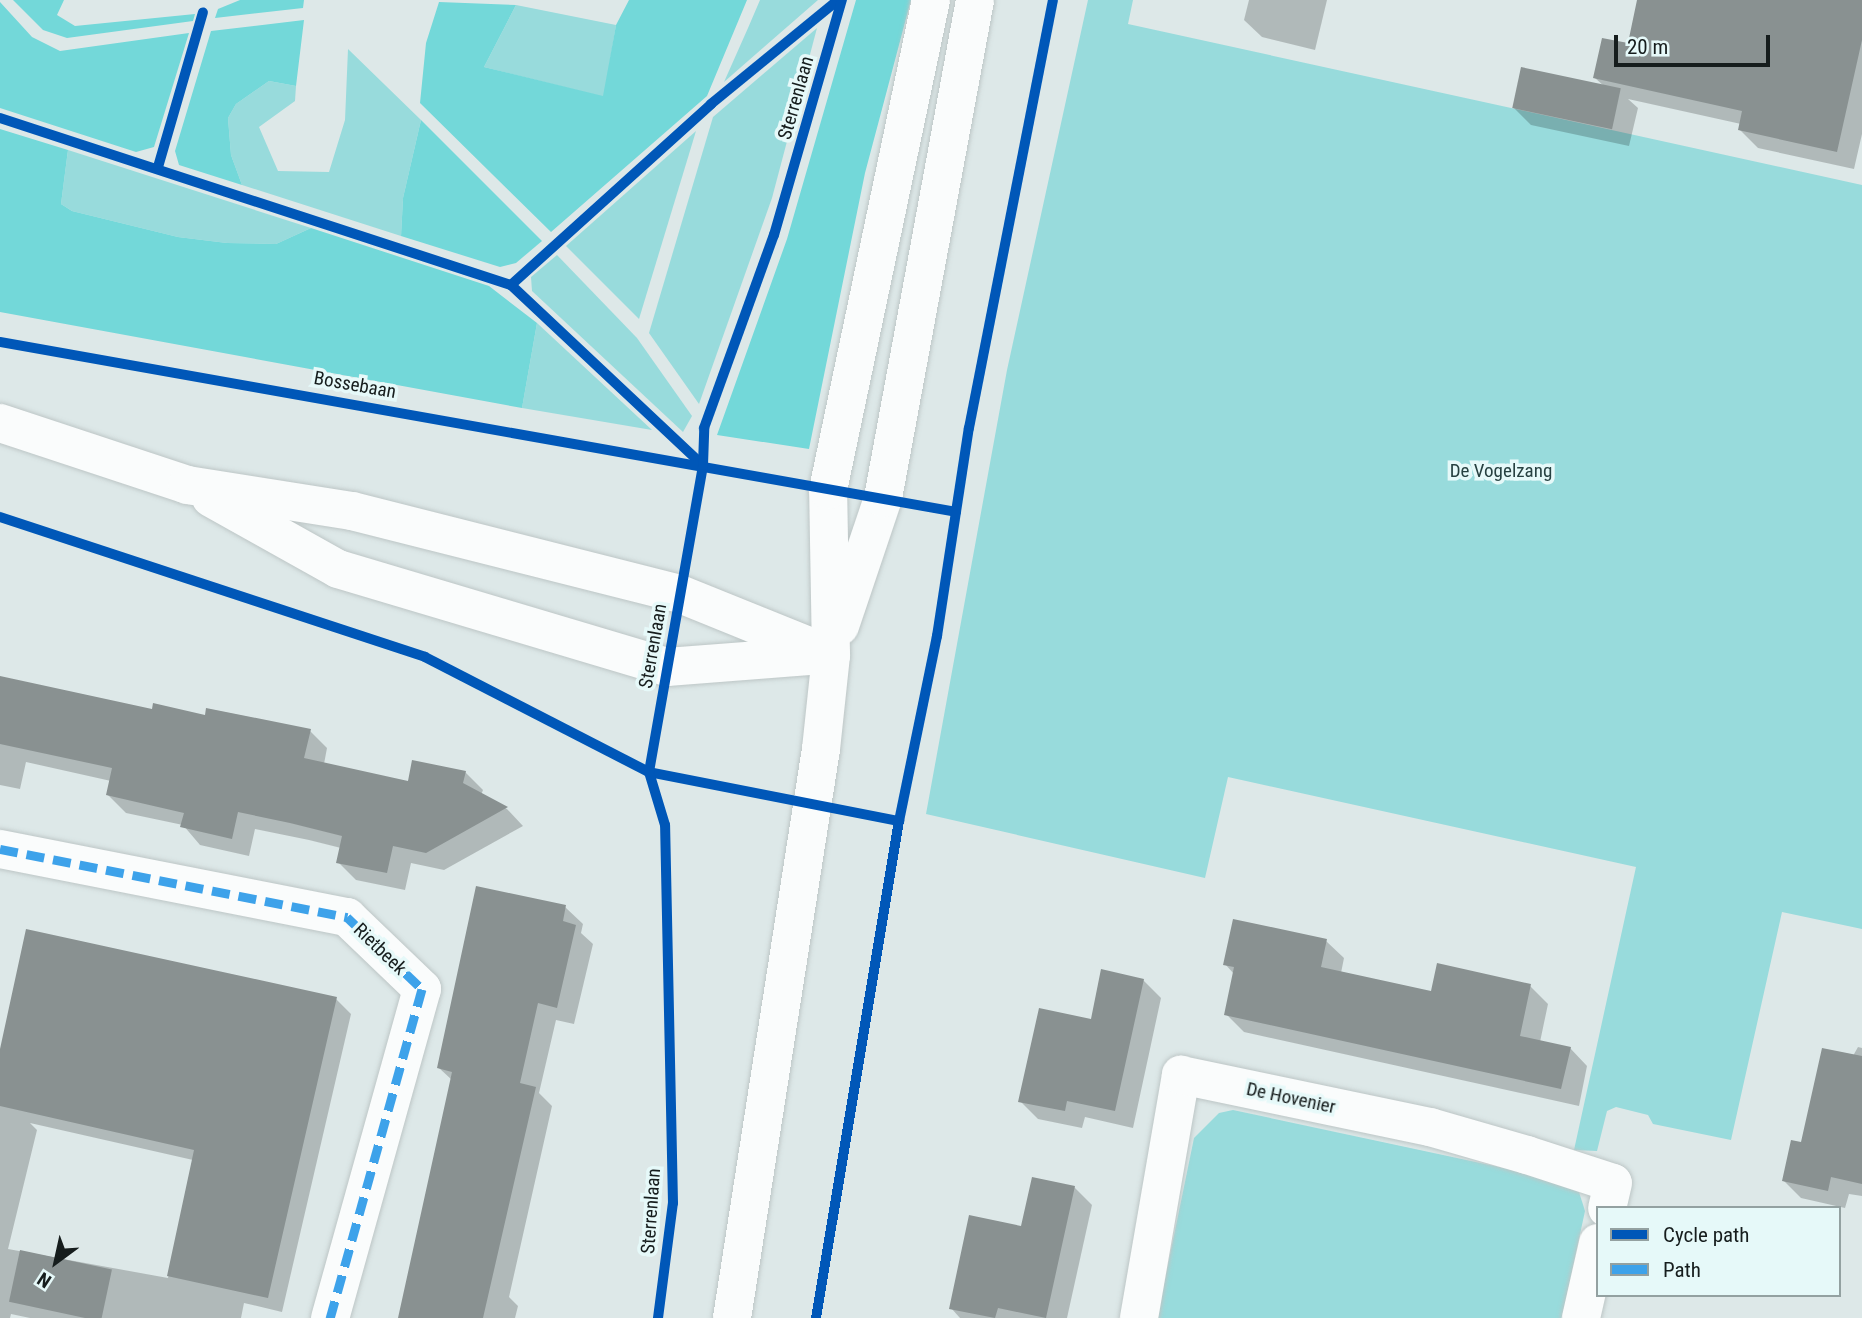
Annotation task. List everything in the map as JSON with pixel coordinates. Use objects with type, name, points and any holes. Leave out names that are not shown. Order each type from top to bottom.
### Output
[{"type":"street","points":[[732,1318],[821,749],[831,655],[828,490],[931,0]]},
{"type":"street","points":[[831,655],[883,498],[975,0]]},
{"type":"street","points":[[0,423],[187,485],[352,511],[680,594],[831,655]]},
{"type":"street","points":[[187,485],[338,569],[667,667],[831,655]]},
{"type":"street","name":"Rietbeek","points":[[0,849],[347,917],[422,989],[330,1318]]},
{"type":"street","name":"De Hovenier","points":[[1139,1318],[1181,1075],[1430,1127],[1527,1155],[1613,1183],[1607,1206]]},
{"type":"street","points":[[1581,1318],[1596,1252]]},
{"type":"green space","points":[[760,0],[818,0],[724,82],[748,28]]},
{"type":"green space","name":"De Vogelzang","points":[[1088,0],[1133,0],[1128,24],[1862,185],[1862,929],[1782,912],[1731,1140],[1653,1124],[1648,1115],[1616,1107],[1607,1111],[1597,1151],[1574,1150],[1636,867],[1228,777],[1205,878],[926,814],[1007,370]]},
{"type":"green space","points":[[516,5],[616,25],[604,97],[484,67]]},
{"type":"green space","points":[[817,28],[772,198],[699,404],[649,333],[713,117]]},
{"type":"green space","points":[[348,49],[421,120],[403,198],[401,236],[242,185],[231,155],[228,118],[236,104],[269,81],[296,86],[295,101],[259,127],[278,171],[329,172],[345,120]]},
{"type":"green space","points":[[696,131],[639,319],[566,246]]},
{"type":"green space","points":[[68,150],[311,228],[276,244],[227,243],[178,237],[72,211],[61,204]]},
{"type":"green space","points":[[557,255],[637,338],[692,416],[683,432],[532,291],[531,277]]},
{"type":"green space","points":[[537,323],[652,430],[522,408]]},
{"type":"green space","points":[[1233,1110],[1560,1180],[1579,1192],[1585,1211],[1562,1318],[1157,1318],[1194,1138],[1219,1113]]},
{"type":"shaded area","points":[[13,0],[64,0],[57,15],[75,26],[195,14],[193,21],[67,38],[43,30]]},
{"type":"shaded area","points":[[240,0],[304,0],[303,8],[215,18],[218,9]]},
{"type":"shaded area","points":[[629,0],[747,0],[707,96],[551,232],[420,103],[426,43],[439,2],[516,5],[484,67],[603,96],[616,25]]},
{"type":"shaded area","points":[[856,0],[911,0],[865,173],[809,449],[717,435],[787,239]]},
{"type":"shaded area","points":[[0,2],[32,37],[60,51],[189,33],[154,147],[136,152],[0,108]]},
{"type":"shaded area","points":[[304,20],[296,86],[269,81],[236,104],[228,118],[231,155],[242,185],[179,165],[175,151],[211,31]]},
{"type":"shaded area","points":[[421,120],[542,241],[516,263],[500,267],[401,236],[403,198]]},
{"type":"shaded area","points":[[0,129],[68,150],[61,204],[72,211],[178,237],[227,243],[276,244],[311,228],[489,286],[537,323],[522,408],[0,312]]},
{"type":"building","points":[[1637,0],[1862,0],[1862,40],[1837,152],[1738,130],[1742,111],[1593,78],[1602,38],[1628,43]]},
{"type":"building","points":[[1521,67],[1621,88],[1612,129],[1512,108]]},
{"type":"building","points":[[0,676],[152,709],[153,703],[205,715],[206,708],[311,729],[304,758],[408,781],[412,760],[466,771],[463,783],[508,807],[426,853],[393,846],[387,873],[336,863],[342,836],[290,823],[238,812],[232,839],[180,827],[184,813],[106,795],[112,768],[0,744]]},
{"type":"building","points":[[476,886],[566,905],[563,921],[576,925],[557,1008],[538,1003],[520,1083],[536,1087],[483,1318],[398,1318],[452,1072],[437,1068]]},
{"type":"building","points":[[1233,919],[1327,939],[1321,967],[1431,991],[1437,963],[1531,984],[1520,1036],[1571,1047],[1561,1089],[1224,1015],[1234,967],[1223,965]]},
{"type":"building","points":[[26,929],[337,997],[268,1298],[167,1276],[194,1150],[0,1106],[0,1049]]},
{"type":"building","points":[[1101,969],[1144,979],[1115,1111],[1067,1101],[1065,1111],[1018,1102],[1039,1008],[1091,1019]]},
{"type":"building","points":[[1822,1048],[1862,1056],[1862,1184],[1831,1177],[1828,1191],[1782,1181],[1791,1140],[1801,1142]]},
{"type":"building","points":[[1032,1177],[1075,1186],[1046,1318],[998,1308],[995,1318],[949,1309],[969,1215],[1021,1226]]},
{"type":"building","points":[[20,1250],[112,1270],[102,1318],[85,1318],[9,1302]]},
{"type":"marked path","points":[[0,849],[347,917],[422,989],[330,1318]]},
{"type":"cycle path","points":[[511,285],[711,104],[838,0]]},
{"type":"cycle path","name":"Sterrenlaan","points":[[658,1318],[673,1203],[665,825],[649,772],[703,465],[704,428],[774,235],[842,0]]},
{"type":"cycle path","points":[[816,1318],[899,821],[937,636],[969,428],[1053,0]]},
{"type":"cycle path","points":[[158,167],[203,12]]},
{"type":"cycle path","points":[[0,118],[511,285],[703,465]]},
{"type":"cycle path","name":"Bossebaan","points":[[0,342],[956,512]]},
{"type":"cycle path","points":[[0,517],[425,657],[649,772],[899,821]]}]
